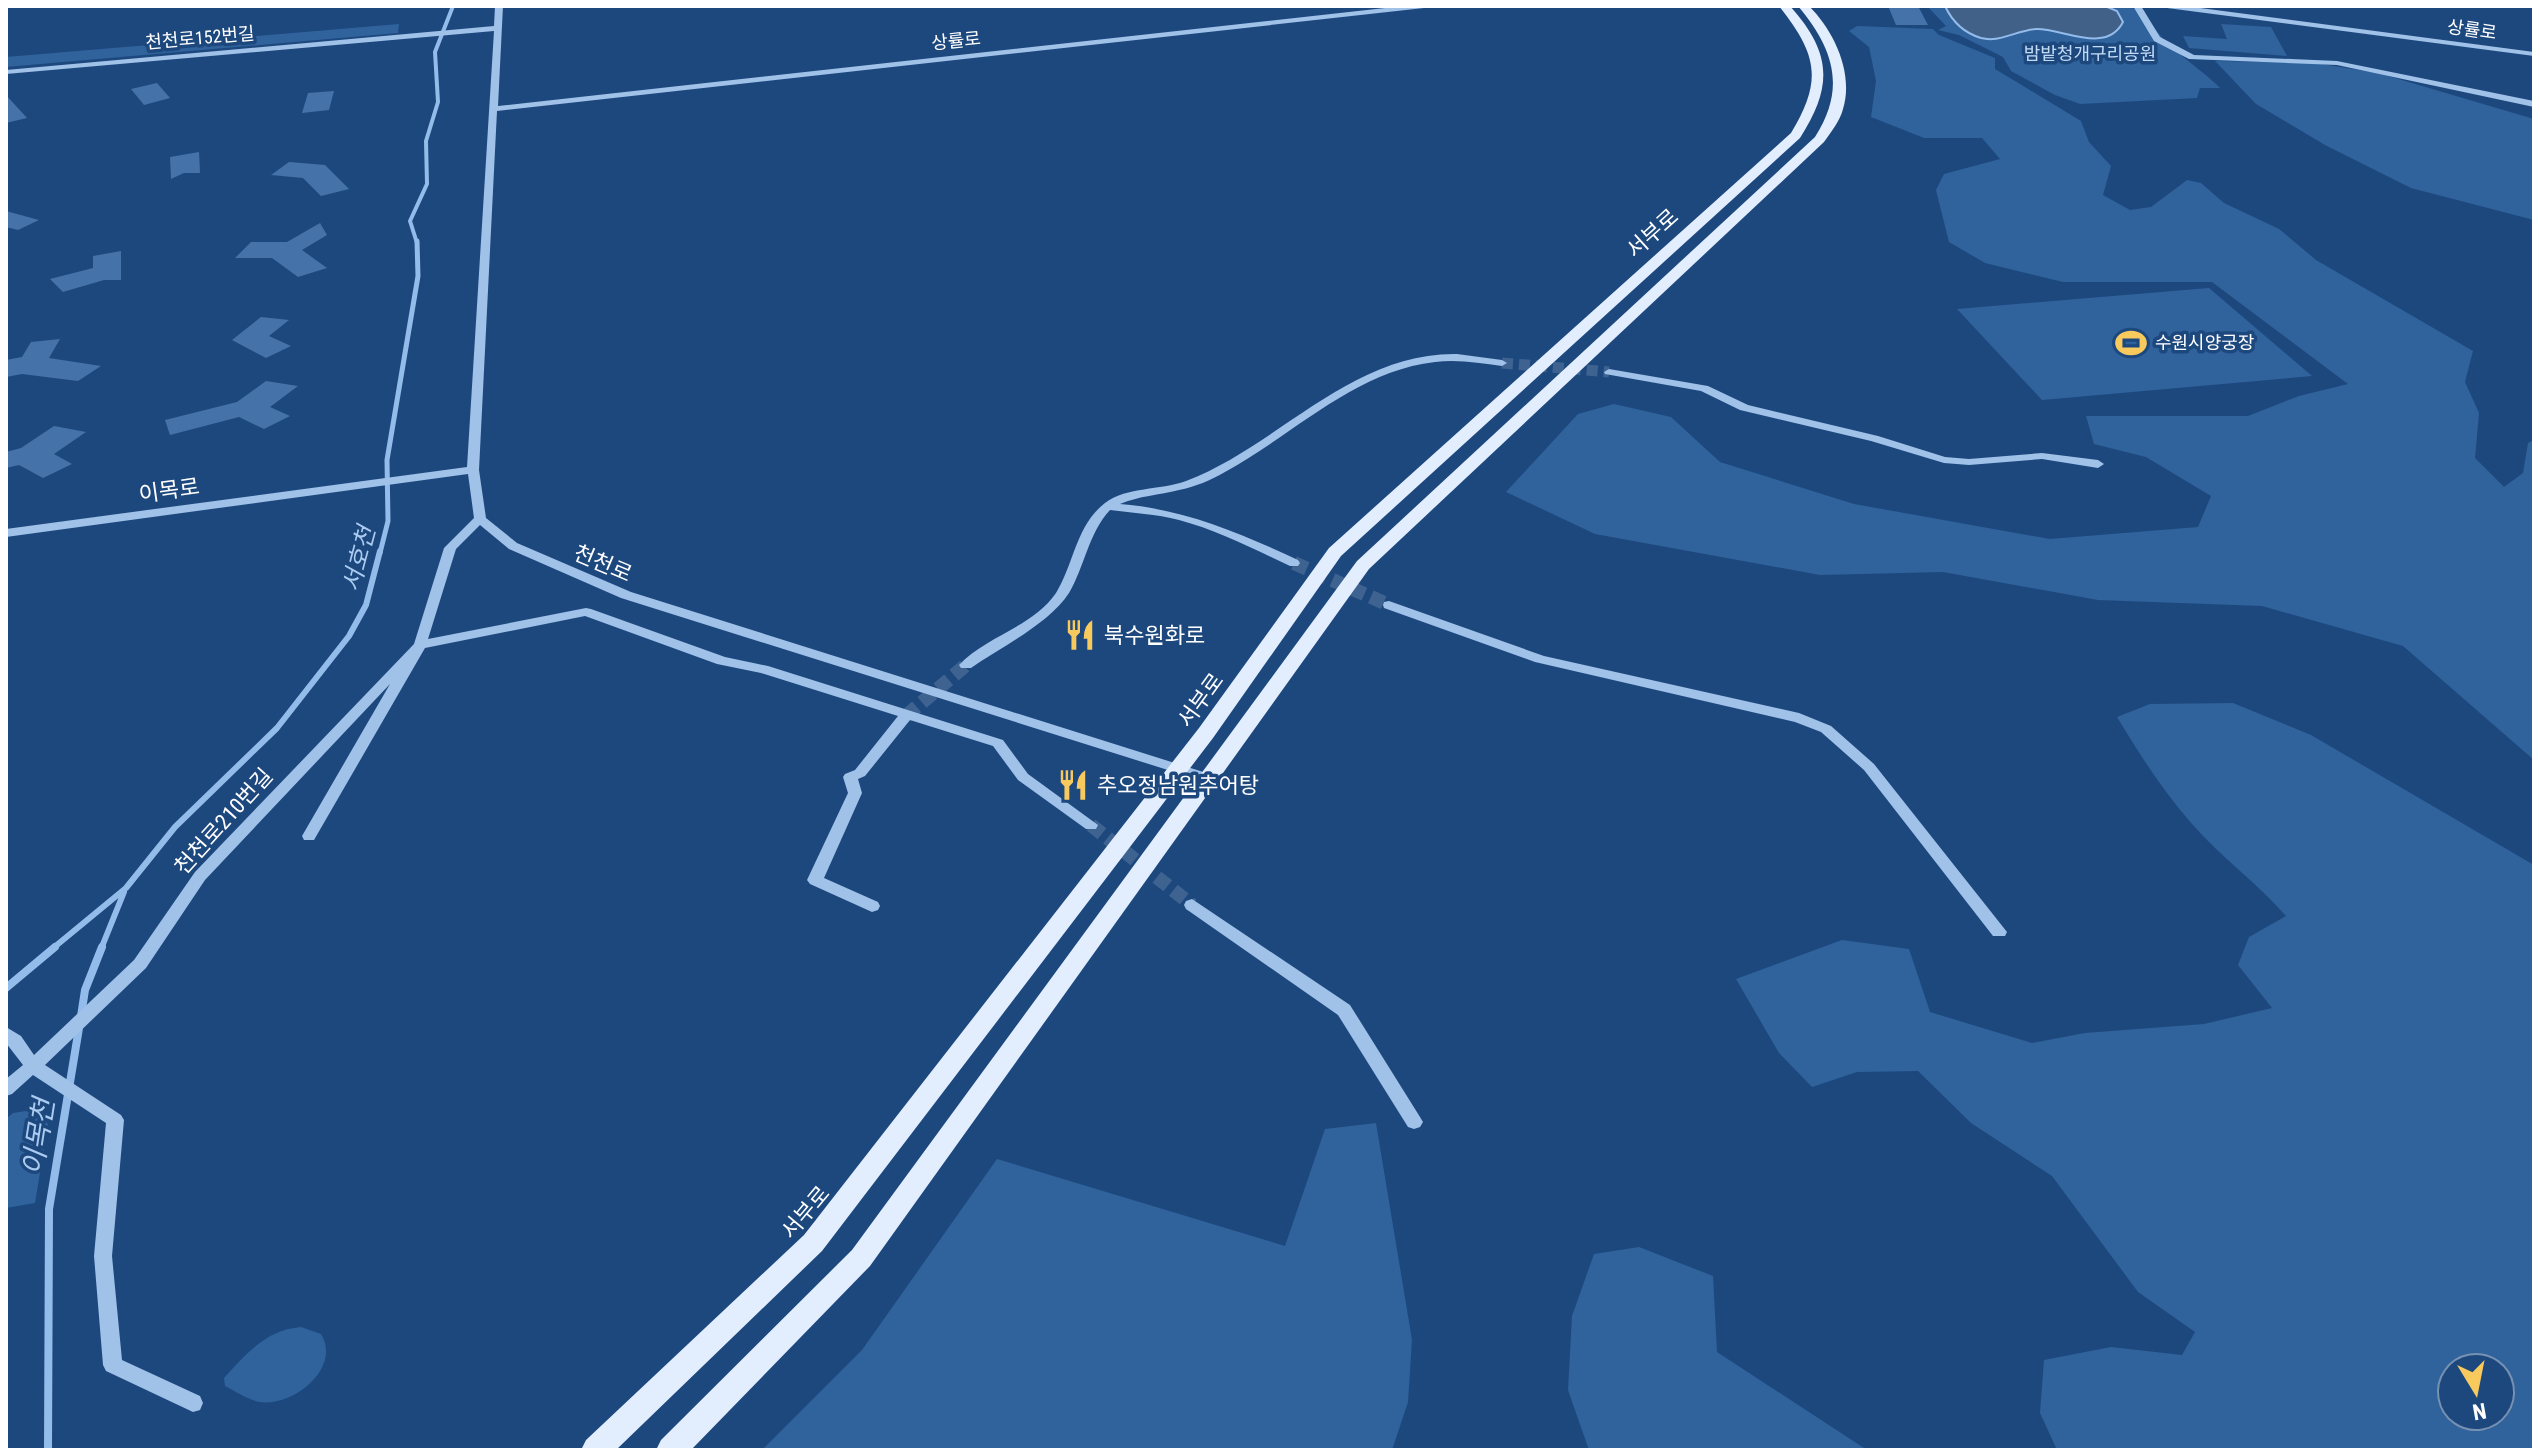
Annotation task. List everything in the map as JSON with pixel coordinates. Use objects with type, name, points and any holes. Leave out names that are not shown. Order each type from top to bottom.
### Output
[{"type":"main road","points":[[1769,6],[1805,11]]},
{"type":"main road","name":"서부로","points":[[596,1450],[813,1243],[1179,768],[1335,552],[1796,135],[1815,107],[1821,79],[1806,31],[1805,11]]},
{"type":"main road","name":"서부로","points":[[671,1450],[861,1258],[1211,779],[1363,565],[1820,139],[1838,108],[1840,83],[1827,34],[1805,11]]},
{"type":"street","points":[[480,519],[473,470],[499,6]]},
{"type":"street","points":[[1329,16],[1360,6]]},
{"type":"street","name":"상률로","points":[[492,109],[1424,6]]},
{"type":"street","points":[[2137,6],[2157,39],[2192,57],[2337,63],[2534,104]]},
{"type":"street","name":"상률로","points":[[2167,6],[2534,54]]},
{"type":"street","name":"천천로152번길","points":[[6,72],[497,28]]},
{"type":"street","points":[[966,665],[1057,600],[1083,542],[1106,507],[1129,497],[1188,484],[1237,460],[1331,398],[1411,363],[1448,357],[1502,363]]},
{"type":"street","points":[[1609,372],[1704,388],[1744,408],[1874,438],[1944,460],[1969,462],[2042,456],[2098,464]]},
{"type":"street","name":"이목로","points":[[6,533],[473,470]]},
{"type":"street","points":[[1106,507],[1156,509],[1206,522],[1294,563]]},
{"type":"street","name":"천천로","points":[[480,519],[513,546],[626,595],[1211,779]]},
{"type":"street","name":"천천로210번길","points":[[309,836],[420,645],[450,548],[480,519]]},
{"type":"street","points":[[1389,605],[1540,659],[1799,718],[1826,729],[1869,767],[1999,932]]},
{"type":"street","points":[[420,645],[586,612],[722,661],[763,669],[998,743],[1023,777],[1091,825]]},
{"type":"street","name":"천천로210번길","points":[[6,1089],[63,1040],[140,964],[200,876],[420,645]]},
{"type":"street","points":[[872,906],[815,880],[855,793],[850,777],[860,773],[906,716]]},
{"type":"street","points":[[1192,905],[1344,1010],[1414,1122]]},
{"type":"street","points":[[6,1034],[34,1067],[115,1120],[103,1256],[113,1365],[193,1403]]},
{"type":"green space","name":"밤밭청개구리공원","points":[[1927,6],[2116,6],[2144,10],[2167,43],[2220,88],[2200,88],[2197,98],[2080,104],[2055,95],[2011,71],[2003,57],[1959,35],[1938,30],[1946,26]]},
{"type":"green space","points":[[399,24],[398,33],[6,67],[6,57]]},
{"type":"green space","points":[[2221,24],[2271,27],[2287,56],[2189,48],[2183,36],[2227,39]]},
{"type":"green space","points":[[1857,26],[1933,29],[1939,35],[1995,58],[1995,69],[2081,121],[2089,142],[2111,166],[2103,195],[2130,210],[2151,207],[2187,180],[2201,183],[2224,203],[2279,229],[2316,260],[2473,351],[2465,382],[2479,413],[2475,458],[2504,487],[2523,473],[2528,443],[2534,440],[2534,760],[2403,646],[2262,606],[2098,600],[1943,572],[1820,575],[1595,534],[1506,492],[1578,414],[1614,404],[1671,417],[1720,462],[1854,504],[2050,539],[2198,527],[2211,496],[2146,457],[2094,444],[2086,416],[2248,416],[2299,396],[2348,384],[2212,282],[2063,282],[1985,263],[1949,242],[1936,190],[1944,174],[2000,159],[1982,138],[1924,138],[1871,117],[1876,81],[1869,47],[1849,31]]},
{"type":"green space","points":[[2215,61],[2315,63],[2378,73],[2534,119],[2534,220],[2411,188],[2325,145],[2256,104]]},
{"type":"green space","name":"수원시양궁장","points":[[2209,288],[2312,376],[2042,400],[1957,309]]},
{"type":"green space","points":[[2233,703],[2311,735],[2534,865],[2534,1450],[2057,1450],[2040,1413],[2044,1360],[2111,1347],[2182,1355],[2195,1332],[2138,1292],[2052,1176],[1971,1123],[1918,1071],[1857,1072],[1812,1087],[1779,1053],[1736,979],[1842,940],[1909,949],[1930,1012],[2032,1043],[2085,1033],[2204,1024],[2272,1008],[2238,965],[2249,937],[2286,916],[2192,824],[2152,772],[2117,717],[2150,704]]},
{"type":"green space","points":[[32,1110],[48,1124],[35,1203],[6,1208],[6,1119],[13,1113]]},
{"type":"green space","points":[[1376,1123],[1412,1340],[1408,1402],[1392,1450],[762,1450],[862,1350],[997,1159],[1285,1246],[1325,1129]]},
{"type":"green space","points":[[1639,1247],[1713,1276],[1717,1352],[1867,1450],[1589,1450],[1568,1390],[1572,1316],[1594,1254]]},
{"type":"green space","points":[[301,1327],[321,1334],[326,1347],[320,1372],[311,1383],[299,1392],[273,1402],[260,1402],[225,1386],[224,1378],[258,1344],[277,1333]]},
{"type":"shaded area","points":[[1945,6],[2105,6],[2117,11],[2123,22],[2106,37],[2083,38],[2036,29],[1988,39],[1964,30]]},
{"type":"building","points":[[1888,6],[1918,6],[1928,25],[1896,25]]},
{"type":"building","points":[[157,83],[170,98],[144,105],[131,89]]},
{"type":"building","points":[[334,91],[329,110],[302,113],[308,93]]},
{"type":"building","points":[[6,95],[27,118],[6,123]]},
{"type":"building","points":[[199,152],[200,173],[184,173],[171,179],[170,157]]},
{"type":"building","points":[[289,162],[325,165],[349,189],[321,196],[303,178],[271,175]]},
{"type":"building","points":[[6,211],[39,220],[18,230],[6,227]]},
{"type":"building","points":[[320,223],[327,235],[302,250],[327,268],[298,277],[272,258],[235,258],[251,242],[287,242]]},
{"type":"building","points":[[121,251],[121,280],[104,280],[63,292],[50,279],[93,268],[93,256]]},
{"type":"building","points":[[261,317],[289,320],[269,336],[291,346],[266,358],[232,340]]},
{"type":"building","points":[[60,339],[49,358],[101,366],[78,381],[22,374],[6,377],[6,360],[22,357],[31,342]]},
{"type":"building","points":[[266,381],[298,386],[270,407],[290,416],[264,429],[239,417],[170,435],[165,420],[237,402]]},
{"type":"building","points":[[54,426],[86,432],[54,454],[72,464],[43,478],[19,465],[6,468],[6,452],[21,448]]},
{"type":"waterway","name":"서호천","points":[[417,243],[410,221],[427,184],[426,141],[438,102],[435,52],[453,6]]},
{"type":"waterway","name":"서호천","points":[[380,553],[388,521],[387,460],[418,276],[417,241]]},
{"type":"waterway","name":"서호천","points":[[52,949],[126,888],[175,827],[277,728],[349,636],[366,605],[380,551]]},
{"type":"waterway","name":"이목천","points":[[101,949],[124,892]]},
{"type":"waterway","name":"서호천","points":[[6,988],[55,947]]},
{"type":"waterway","name":"이목천","points":[[81,1016],[85,990],[102,947]]},
{"type":"waterway","name":"이목천","points":[[48,1450],[49,1209],[79,1028]]},
{"type":"tunnel","points":[[1502,363],[1609,372]]},
{"type":"tunnel","points":[[1294,563],[1389,605]]},
{"type":"tunnel","points":[[906,716],[966,665]]},
{"type":"tunnel","points":[[1091,825],[1192,905]]},
{"type":"place","name":"수원시양궁장","points":[[2131,343]]},
{"type":"place","name":"북수원화로","points":[[1080,635]]},
{"type":"place","name":"추오정남원추어탕","points":[[1073,785]]}]
